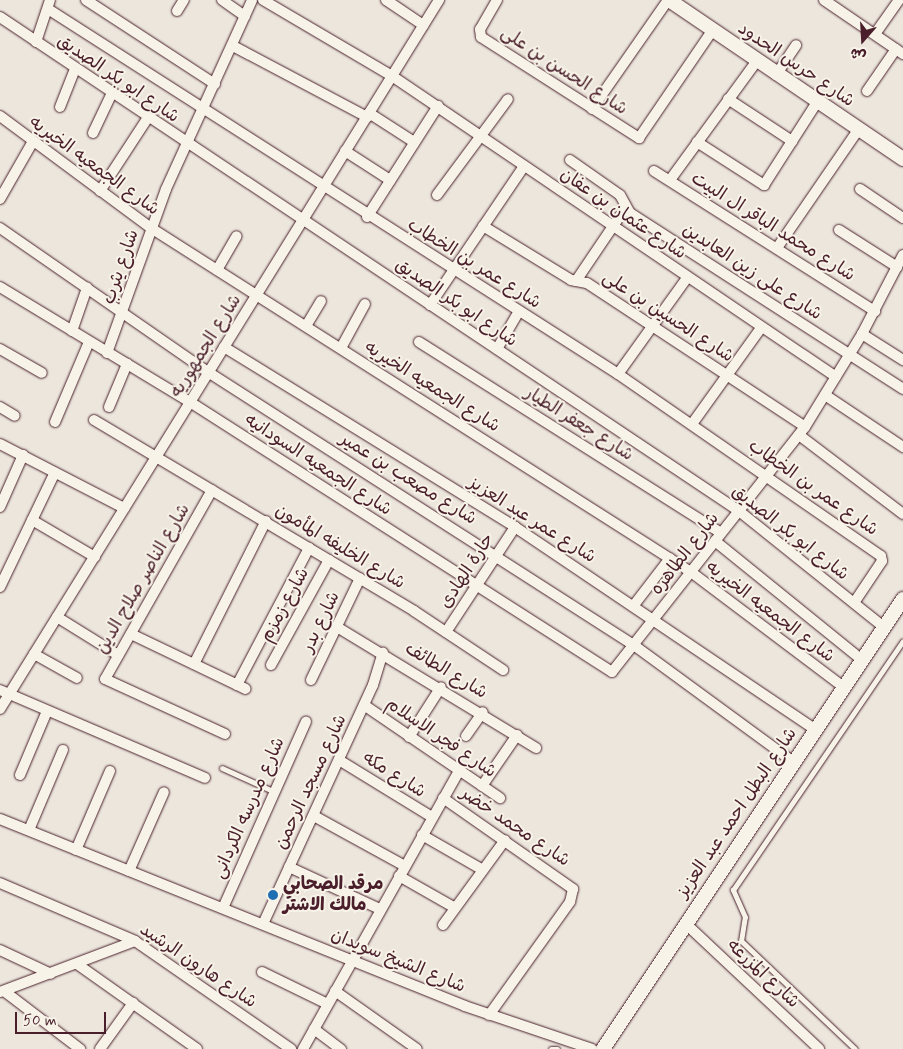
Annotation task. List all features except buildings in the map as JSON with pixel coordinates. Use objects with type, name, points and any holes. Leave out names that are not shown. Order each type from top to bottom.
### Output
[{"type":"main road","name":"شارع حرس الحدود","points":[[668,0],[756,62],[903,159]]},
{"type":"main road","name":"شارع البطل احمد عبد العزيز","points":[[603,1049],[685,923],[795,763],[903,599]]},
{"type":"street","points":[[86,0],[215,84]]},
{"type":"street","points":[[177,11],[184,0]]},
{"type":"street","points":[[222,0],[245,16]]},
{"type":"street","name":"شارع يثرب","points":[[108,353],[151,228],[186,145],[233,46],[252,0]]},
{"type":"street","name":"شارع عثمان بن عفان","points":[[263,0],[392,76],[438,106],[612,227],[836,377]]},
{"type":"street","points":[[386,0],[423,25]]},
{"type":"street","name":"شارع الجمهوريه","points":[[0,709],[5,692],[34,654],[439,0]]},
{"type":"street","name":"شارع الحسن بن على","points":[[497,0],[480,29],[481,37],[639,138],[712,31]]},
{"type":"street","points":[[592,109],[668,0]]},
{"type":"street","points":[[824,0],[899,52],[867,91]]},
{"type":"street","points":[[874,34],[899,0]]},
{"type":"street","points":[[36,42],[49,5]]},
{"type":"street","name":"شارع عمر بن الخطاب","points":[[49,5],[202,112],[618,374],[767,474],[878,554],[882,561],[854,603]]},
{"type":"street","name":"شارع ابو بكر الصديق","points":[[0,17],[147,119],[303,220],[739,511],[884,628]]},
{"type":"street","points":[[776,75],[796,45]]},
{"type":"street","points":[[233,46],[368,115],[414,142]]},
{"type":"street","points":[[670,180],[756,62]]},
{"type":"street","points":[[60,107],[75,69]]},
{"type":"street","points":[[93,133],[111,94]]},
{"type":"street","points":[[436,195],[508,99]]},
{"type":"street","points":[[728,99],[792,141]]},
{"type":"street","points":[[697,142],[761,185],[817,102]]},
{"type":"street","points":[[367,216],[438,106]]},
{"type":"street","name":"شارع الجمعيه الخيريه","points":[[0,116],[32,143],[151,228],[691,572],[844,688]]},
{"type":"street","points":[[100,191],[147,119]]},
{"type":"street","points":[[777,248],[858,130]]},
{"type":"street","points":[[0,199],[32,143]]},
{"type":"street","points":[[345,152],[390,180]]},
{"type":"street","name":"شارع على زين العابدين","points":[[570,160],[620,195],[630,213],[903,388]]},
{"type":"street","points":[[430,305],[524,166]]},
{"type":"street","name":"شارع محمد الباقر ال البيت","points":[[654,170],[875,311]]},
{"type":"street","points":[[860,189],[903,218]]},
{"type":"street","points":[[576,281],[626,206]]},
{"type":"street","name":"شارع الحسين بن على","points":[[484,226],[576,281],[587,283],[651,327],[727,375],[802,431],[903,514]]},
{"type":"street","name":"شارع مصعب بن عمير","points":[[0,228],[208,372],[497,555],[635,646],[795,763]]},
{"type":"street","points":[[838,230],[897,267]]},
{"type":"street","points":[[217,270],[237,236]]},
{"type":"street","name":"شارع الطاهره","points":[[617,670],[718,537],[802,431],[862,334],[903,255]]},
{"type":"street","points":[[618,374],[687,278]]},
{"type":"street","name":"شارع الجمعيه السودانيه","points":[[0,287],[190,402],[604,669],[617,670]]},
{"type":"street","points":[[72,332],[87,288]]},
{"type":"street","points":[[306,326],[321,301]]},
{"type":"street","points":[[340,348],[366,304]]},
{"type":"street","points":[[497,350],[520,311]]},
{"type":"street","points":[[692,424],[761,328]]},
{"type":"street","points":[[862,334],[902,358]]},
{"type":"street","points":[[55,422],[89,342]]},
{"type":"street","name":"شارع جعفر الطيار","points":[[419,342],[718,537],[863,661]]},
{"type":"street","name":"شارع عمر عبد العزيز","points":[[224,347],[515,527],[634,605],[816,730]]},
{"type":"street","points":[[0,349],[42,373]]},
{"type":"street","points":[[109,407],[127,364]]},
{"type":"street","points":[[825,395],[903,447]]},
{"type":"street","points":[[0,407],[15,416]]},
{"type":"street","name":"شارع الخليفه المأمون","points":[[94,420],[360,578],[503,670]]},
{"type":"street","points":[[0,444],[124,508]]},
{"type":"street","points":[[0,506],[23,455]]},
{"type":"street","points":[[0,587],[55,472]]},
{"type":"street","name":"شارع الناصر صلاح الدين","points":[[212,490],[106,677],[108,684],[225,734]]},
{"type":"street","points":[[32,520],[94,557]]},
{"type":"street","points":[[194,664],[266,521]]},
{"type":"street","name":"حارة الهادى","points":[[446,632],[515,527]]},
{"type":"street","points":[[130,634],[241,687],[309,548]]},
{"type":"street","points":[[634,605],[670,558]]},
{"type":"street","name":"شارع زمزم","points":[[271,665],[329,560]]},
{"type":"street","name":"شارع بدر","points":[[311,680],[360,578]]},
{"type":"street","points":[[57,617],[118,655]]},
{"type":"street","name":"شارع الطائف","points":[[337,627],[441,687],[536,748]]},
{"type":"street","name":"شارع مسجد الرحمن","points":[[263,924],[364,705],[383,652]]},
{"type":"street","points":[[34,654],[77,678]]},
{"type":"street","points":[[409,737],[441,687]]},
{"type":"street","points":[[5,692],[205,778]]},
{"type":"street","name":"شارع فجر الاسلام","points":[[364,705],[500,798]]},
{"type":"street","points":[[20,775],[47,710]]},
{"type":"street","points":[[466,736],[482,712]]},
{"type":"street","name":"شارع مدرسه الكردانى","points":[[223,908],[306,722]]},
{"type":"street","points":[[482,786],[517,735]]},
{"type":"street","points":[[29,830],[63,750]]},
{"type":"street","name":"شارع مكه","points":[[339,760],[432,817]]},
{"type":"street","points":[[76,850],[110,770]]},
{"type":"street","points":[[303,1049],[458,771]]},
{"type":"street","points":[[129,871],[164,792]]},
{"type":"street","name":"شارع محمد خضر","points":[[443,798],[569,882],[573,898],[489,1015]]},
{"type":"street","points":[[314,816],[404,866]]},
{"type":"street","name":"شارع الشيخ سويدان","points":[[0,819],[489,1015],[592,1049]]},
{"type":"street","points":[[422,835],[483,870]]},
{"type":"street","points":[[443,925],[505,840]]},
{"type":"street","points":[[290,867],[380,909]]},
{"type":"street","points":[[399,876],[455,908]]},
{"type":"street","name":"شارع هارون الرشيد","points":[[0,883],[135,941],[291,1049]]},
{"type":"street","name":"شارع المزرعه","points":[[685,923],[819,1049]]},
{"type":"street","points":[[2,992],[135,941]]},
{"type":"street","points":[[0,950],[51,974]]},
{"type":"street","points":[[77,964],[197,1049]]},
{"type":"street","points":[[262,972],[328,1004]]},
{"type":"street","points":[[335,991],[418,1049]]},
{"type":"street","points":[[2,992],[80,1049]]},
{"type":"street","points":[[100,1049],[133,1004]]},
{"type":"street","points":[[314,1029],[341,1049]]},
{"type":"lane","points":[[855,1049],[741,941],[745,917],[733,890],[903,641]]},
{"type":"lane","points":[[222,768],[275,792]]},
{"type":"lane","points":[[551,1049],[556,1049]]},
{"type":"place","name":"مرقد الصحابي مالك الاشتر","points":[[273,895]]}]
